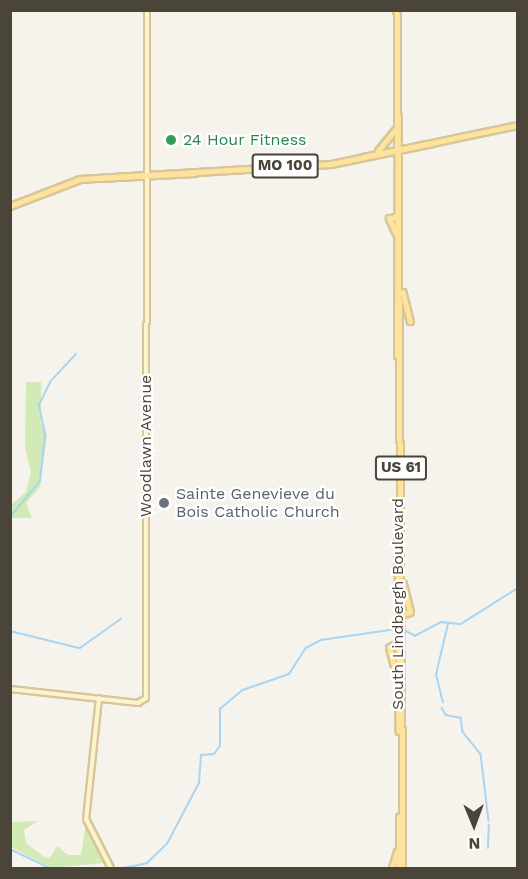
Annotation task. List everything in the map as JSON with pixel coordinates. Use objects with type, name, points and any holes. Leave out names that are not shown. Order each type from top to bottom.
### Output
[{"type":"main road","name":"US 61","points":[[397,10],[399,267]]},
{"type":"main road","name":"US 61","points":[[398,114],[395,130],[398,150]]},
{"type":"main road","name":"MO 100","points":[[10,206],[96,178],[198,172],[363,157],[518,125]]},
{"type":"main road","points":[[375,153],[395,130]]},
{"type":"main road","name":"MO 100","points":[[363,157],[398,150]]},
{"type":"main road","points":[[146,174],[155,175]]},
{"type":"main road","points":[[398,241],[389,222],[399,219]]},
{"type":"main road","name":"US 61","points":[[399,219],[399,267]]},
{"type":"main road","name":"South Lindbergh Boulevard","points":[[399,267],[401,280],[399,612]]},
{"type":"main road","name":"South Lindbergh Boulevard","points":[[399,267],[401,868]]},
{"type":"main road","points":[[401,280],[410,321]]},
{"type":"main road","points":[[399,612],[410,610],[401,574]]},
{"type":"main road","points":[[398,682],[389,648],[399,645]]},
{"type":"main road","name":"South Lindbergh Boulevard","points":[[399,645],[401,868]]},
{"type":"main road","points":[[392,868],[399,844]]},
{"type":"street","name":"Woodlawn Avenue","points":[[99,698],[143,701],[147,10]]},
{"type":"street","points":[[10,689],[99,698],[86,819],[111,868]]},
{"type":"green space","points":[[26,382],[41,382],[41,423],[47,435],[40,487],[26,503],[32,518],[11,518],[11,505],[26,492],[31,472],[25,448]]},
{"type":"green space","points":[[38,821],[24,830],[26,843],[44,857],[50,858],[57,846],[68,855],[81,855],[86,824],[105,863],[52,868],[11,847],[11,822]]},
{"type":"waterway","points":[[10,517],[40,481],[45,434],[39,405],[50,382],[76,354]]},
{"type":"waterway","points":[[403,629],[415,636],[441,622],[461,624],[518,588]]},
{"type":"waterway","points":[[10,631],[80,648],[121,619]]},
{"type":"waterway","points":[[443,703],[436,675],[448,624]]},
{"type":"waterway","points":[[124,868],[147,863],[167,844],[199,783],[201,755],[214,754],[220,746],[220,709],[243,690],[289,674],[306,648],[321,640],[396,629]]},
{"type":"waterway","points":[[442,708],[446,715],[461,718],[463,732],[481,754],[489,821]]},
{"type":"waterway","points":[[488,848],[489,825]]},
{"type":"waterway","points":[[10,849],[50,868]]},
{"type":"place","name":"24 Hour Fitness","points":[[171,140]]},
{"type":"place","name":"Sainte Genevieve du Bois Catholic Church","points":[[164,503]]}]
